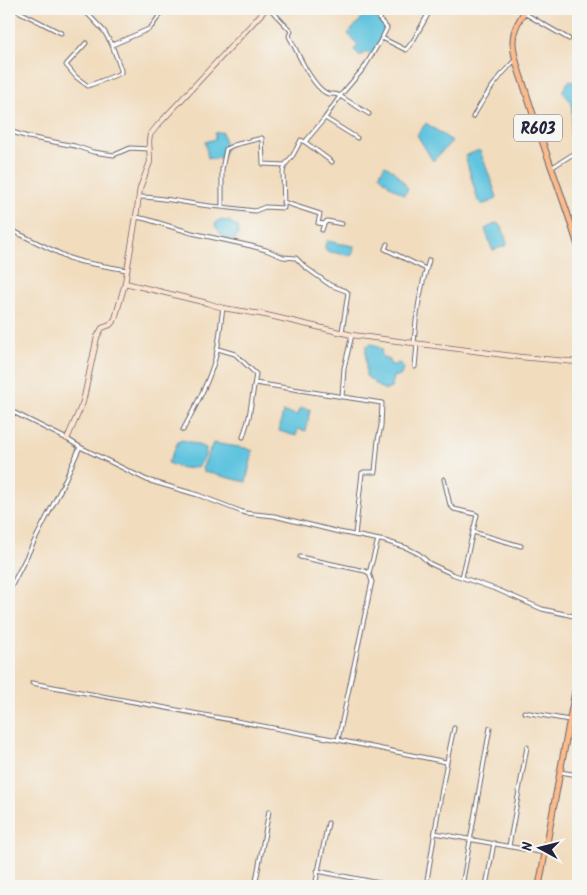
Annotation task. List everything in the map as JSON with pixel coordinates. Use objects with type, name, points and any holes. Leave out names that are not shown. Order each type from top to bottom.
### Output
[{"type":"main road","name":"R603","points":[[524,11],[515,28],[512,40],[516,59],[551,168],[576,234],[578,246]]},
{"type":"main road","points":[[540,886],[577,690],[578,676]]},
{"type":"street","points":[[14,9],[61,33]]},
{"type":"street","points":[[83,9],[104,31],[112,45],[122,73],[88,86],[76,77],[66,65],[86,43]]},
{"type":"street","points":[[112,45],[149,29],[164,9]]},
{"type":"street","points":[[67,439],[83,402],[97,337],[102,328],[110,325],[115,318],[125,283],[140,188],[150,162],[149,141],[152,131],[266,9]]},
{"type":"street","points":[[270,9],[291,31],[290,38],[310,76],[324,92],[336,94],[369,114]]},
{"type":"street","points":[[305,142],[364,68],[386,30],[385,25],[379,19],[385,9]]},
{"type":"street","points":[[382,38],[406,50],[431,9]]},
{"type":"street","points":[[524,11],[569,39]]},
{"type":"street","points":[[473,118],[489,89],[504,70],[516,59]]},
{"type":"street","points":[[325,118],[356,138]]},
{"type":"street","points":[[9,131],[75,146],[92,152],[114,155],[130,148],[150,149]]},
{"type":"street","points":[[222,207],[222,169],[226,149],[262,138],[263,164],[285,165]]},
{"type":"street","points":[[139,197],[164,198],[202,205],[255,211],[265,207],[282,209],[284,208],[283,172],[285,165],[301,140],[332,162]]},
{"type":"street","points":[[551,168],[578,151]]},
{"type":"street","points":[[283,202],[320,214],[318,223],[324,224],[327,221],[342,224]]},
{"type":"street","points":[[136,217],[192,233],[266,250],[283,257],[296,258],[330,285],[348,293],[342,332]]},
{"type":"street","points":[[322,230],[324,224]]},
{"type":"street","points":[[9,229],[69,258],[127,270]]},
{"type":"street","points":[[387,244],[385,249],[426,269]]},
{"type":"street","points":[[415,367],[417,308],[428,260]]},
{"type":"street","points":[[125,283],[207,302],[223,308],[266,315],[352,335],[520,357],[578,362]]},
{"type":"street","points":[[183,430],[216,359],[223,308]]},
{"type":"street","points":[[342,397],[344,368],[352,335]]},
{"type":"street","points":[[218,349],[235,354],[256,374],[249,417],[243,437]]},
{"type":"street","points":[[255,383],[382,404],[376,472],[362,473],[355,535]]},
{"type":"street","points":[[9,408],[80,447],[147,480],[198,495],[245,513],[274,516],[407,548],[419,554],[429,563],[462,577],[542,609],[578,617]]},
{"type":"street","points":[[9,591],[60,491],[80,447]]},
{"type":"street","points":[[444,479],[450,505],[477,515],[462,577]]},
{"type":"street","points":[[473,532],[521,546]]},
{"type":"street","points":[[338,740],[372,582],[369,573],[378,540]]},
{"type":"street","points":[[300,556],[369,573]]},
{"type":"street","points":[[32,683],[446,762]]},
{"type":"street","points":[[524,712],[570,720]]},
{"type":"street","points":[[426,886],[446,762],[454,728]]},
{"type":"street","points":[[462,886],[490,728]]},
{"type":"street","points":[[509,846],[527,747]]},
{"type":"street","points":[[560,772],[578,775]]},
{"type":"street","points":[[255,886],[270,810]]},
{"type":"street","points":[[315,886],[328,822]]},
{"type":"street","points":[[435,833],[545,853]]},
{"type":"street","points":[[486,886],[494,843]]},
{"type":"street","points":[[317,872],[395,886]]},
{"type":"street","points":[[368,886],[369,881]]},
{"type":"water","points":[[368,11],[386,29],[371,55],[366,52],[360,56],[354,50],[358,45],[348,34]]},
{"type":"water","points":[[569,81],[574,82],[578,86],[578,144],[570,131],[572,103],[562,91]]},
{"type":"water","points":[[426,123],[452,141],[433,161],[417,135]]},
{"type":"water","points":[[222,132],[226,147],[223,157],[208,158],[205,142],[215,139],[215,133]]},
{"type":"water","points":[[480,151],[497,197],[483,204],[478,201],[465,156]]},
{"type":"water","points":[[385,165],[398,175],[408,189],[404,195],[389,185],[379,175]]},
{"type":"water","points":[[217,221],[229,221],[239,228],[234,241],[225,238],[215,225]]},
{"type":"water","points":[[497,223],[502,227],[507,245],[494,250],[485,229]]},
{"type":"water","points":[[327,241],[354,246],[353,253],[351,256],[326,251]]},
{"type":"water","points":[[372,344],[382,349],[381,353],[384,358],[390,360],[390,365],[398,363],[401,364],[403,369],[401,375],[398,377],[393,376],[391,388],[386,390],[377,386],[366,376],[366,346]]},
{"type":"water","points":[[300,408],[310,409],[306,431],[298,429],[296,436],[279,431],[283,412],[298,415]]},
{"type":"water","points":[[182,440],[206,448],[205,456],[198,466],[181,468],[168,463],[178,442]]},
{"type":"water","points":[[213,443],[253,451],[246,482],[204,472],[202,469]]}]
